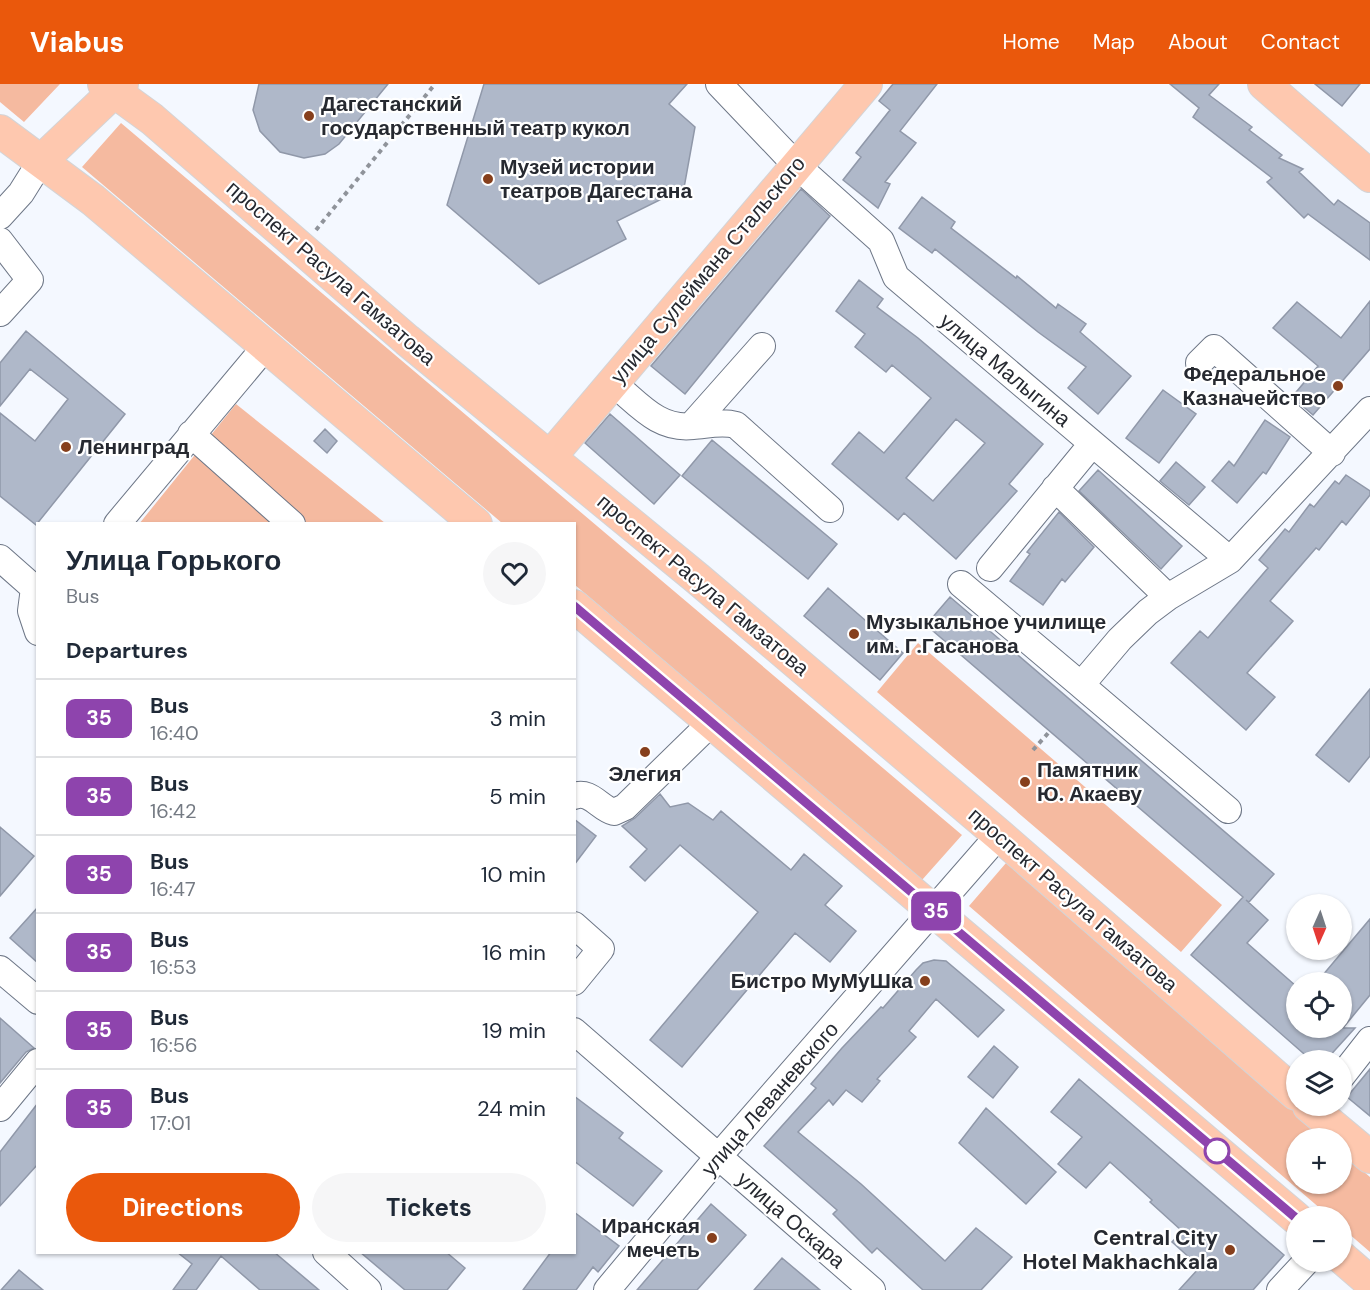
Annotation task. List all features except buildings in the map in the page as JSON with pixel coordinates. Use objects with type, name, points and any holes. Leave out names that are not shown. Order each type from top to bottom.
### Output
[{"type":"main road","name":"улица Сулеймана Стальского","points":[[549,455],[863,84]]},
{"type":"main road","points":[[1264,84],[1370,176]]},
{"type":"main road","name":"проспект Расула Гамзатова","points":[[110,85],[407,340],[549,455],[999,835],[1286,1084]]},
{"type":"main road","points":[[41,161],[71,148],[100,117],[110,85]]},
{"type":"main road","points":[[0,131],[93,200],[474,522]]},
{"type":"main road","name":"улица Сулеймана Стальского","points":[[549,455],[795,164]]},
{"type":"main road","points":[[576,608],[1286,1209]]},
{"type":"main road","name":"проспект Расула Гамзатова","points":[[1323,1116],[1370,1157]]},
{"type":"main road","points":[[1352,1266],[1370,1282]]},
{"type":"street","name":"улица Малыгина","points":[[719,84],[795,164],[881,242],[896,277],[1230,560]]},
{"type":"street","points":[[0,216],[21,193],[41,161]]},
{"type":"street","points":[[0,241],[30,280],[0,313]]},
{"type":"street","points":[[119,522],[266,346]]},
{"type":"street","points":[[691,426],[762,346]]},
{"type":"street","points":[[1199,363],[1214,348],[1332,453]]},
{"type":"street","points":[[613,382],[662,424],[691,426],[727,422],[735,425],[830,509]]},
{"type":"street","points":[[1081,685],[1135,624],[1168,597],[1230,560],[1370,410]]},
{"type":"street","points":[[191,434],[290,522]]},
{"type":"street","points":[[990,568],[1092,444]]},
{"type":"street","points":[[1055,488],[1168,597]]},
{"type":"street","points":[[0,558],[36,587],[31,611],[36,626]]},
{"type":"street","points":[[961,584],[1228,810]]},
{"type":"street","points":[[576,795],[582,793],[590,796],[603,809],[614,812],[625,807],[712,722]]},
{"type":"street","name":"улица Леваневского","points":[[607,1290],[718,1157],[999,835]]},
{"type":"street","points":[[576,927],[601,949],[576,980]]},
{"type":"street","points":[[0,969],[36,999]]},
{"type":"street","name":"улица Оскара","points":[[576,1033],[872,1290]]},
{"type":"street","points":[[1352,1063],[1370,1040]]},
{"type":"street","points":[[0,1108],[36,1064]]},
{"type":"street","points":[[328,1254],[368,1290]]},
{"type":"street","points":[[1280,1290],[1297,1272]]},
{"type":"path","points":[[302,248],[435,84]]},
{"type":"path","points":[[1033,750],[1050,731]]},
{"type":"shaded area","points":[[0,84],[60,84],[24,122],[0,102]]},
{"type":"shaded area","points":[[121,123],[962,835],[922,880],[576,586],[576,522],[501,522],[82,167]]},
{"type":"shaded area","points":[[236,404],[384,522],[141,522]]},
{"type":"shaded area","points":[[918,643],[1222,905],[1181,952],[877,692]]},
{"type":"shaded area","points":[[1006,863],[1286,1104],[1286,1116],[1299,1116],[1313,1128],[1286,1128],[1286,1179],[969,906]]},
{"type":"shaded area","points":[[1352,1161],[1370,1177],[1370,1252],[1352,1236],[1352,1206],[1317,1206],[1303,1194],[1352,1194]]},
{"type":"bus line","name":"35","points":[[576,608],[818,810],[1286,1209]]},
{"type":"place","name":"Дагестанский государственный театр кукол","points":[[309,116]]},
{"type":"place","name":"Музей истории театров Дагестана","points":[[488,179]]},
{"type":"place","name":"Федеральное Казначейство","points":[[1338,386]]},
{"type":"place","name":"Ленинград","points":[[66,447]]},
{"type":"place","name":"Музыкальное училище им. Г.Гасанова","points":[[854,634]]},
{"type":"place","name":"Элегия","points":[[645,752]]},
{"type":"place","name":"Памятник Ю. Акаеву","points":[[1025,782]]},
{"type":"place","name":"Бистро МуМуШка","points":[[925,981]]},
{"type":"place","name":"Иранская мечеть","points":[[712,1238]]},
{"type":"place","name":"Central City Hotel Makhachkala","points":[[1230,1250]]}]
